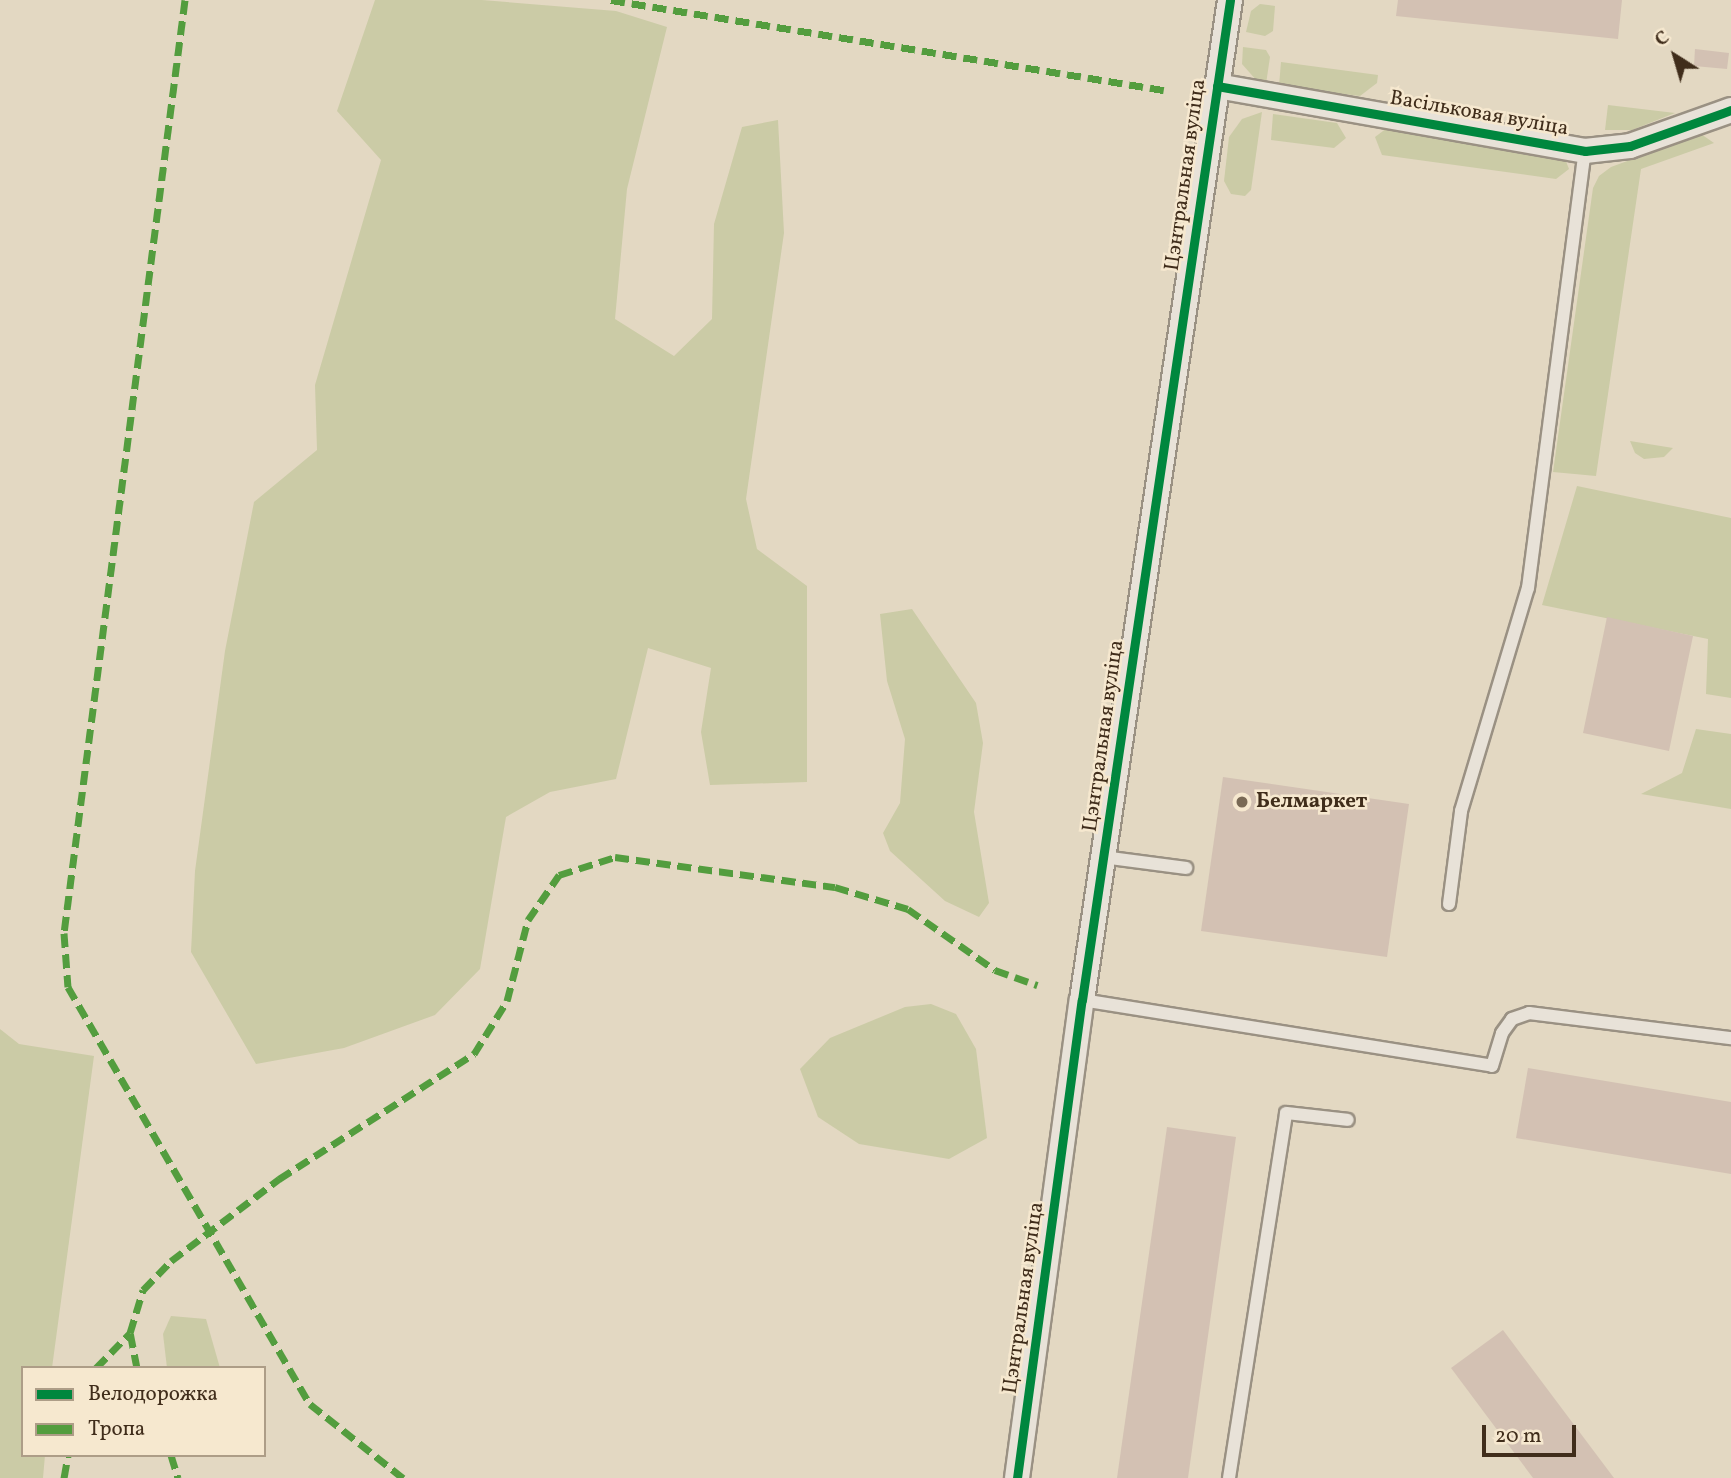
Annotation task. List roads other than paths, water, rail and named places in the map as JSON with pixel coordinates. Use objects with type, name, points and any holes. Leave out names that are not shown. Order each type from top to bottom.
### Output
[{"type":"street","name":"Цэнтральная вуліца","points":[[1017,1478],[1082,1000],[1230,0]]},
{"type":"street","name":"Васільковая вуліца","points":[[1217,86],[1585,151],[1630,146],[1731,110]]},
{"type":"lane","points":[[1449,904],[1461,811],[1528,588],[1585,151]]},
{"type":"lane","points":[[1103,857],[1186,868]]},
{"type":"lane","points":[[1082,1000],[1492,1066],[1502,1033],[1512,1019],[1529,1013],[1731,1038]]},
{"type":"lane","points":[[1229,1478],[1286,1113],[1348,1120]]},
{"type":"place","name":"Белмаркет","points":[[1242,802]]}]
